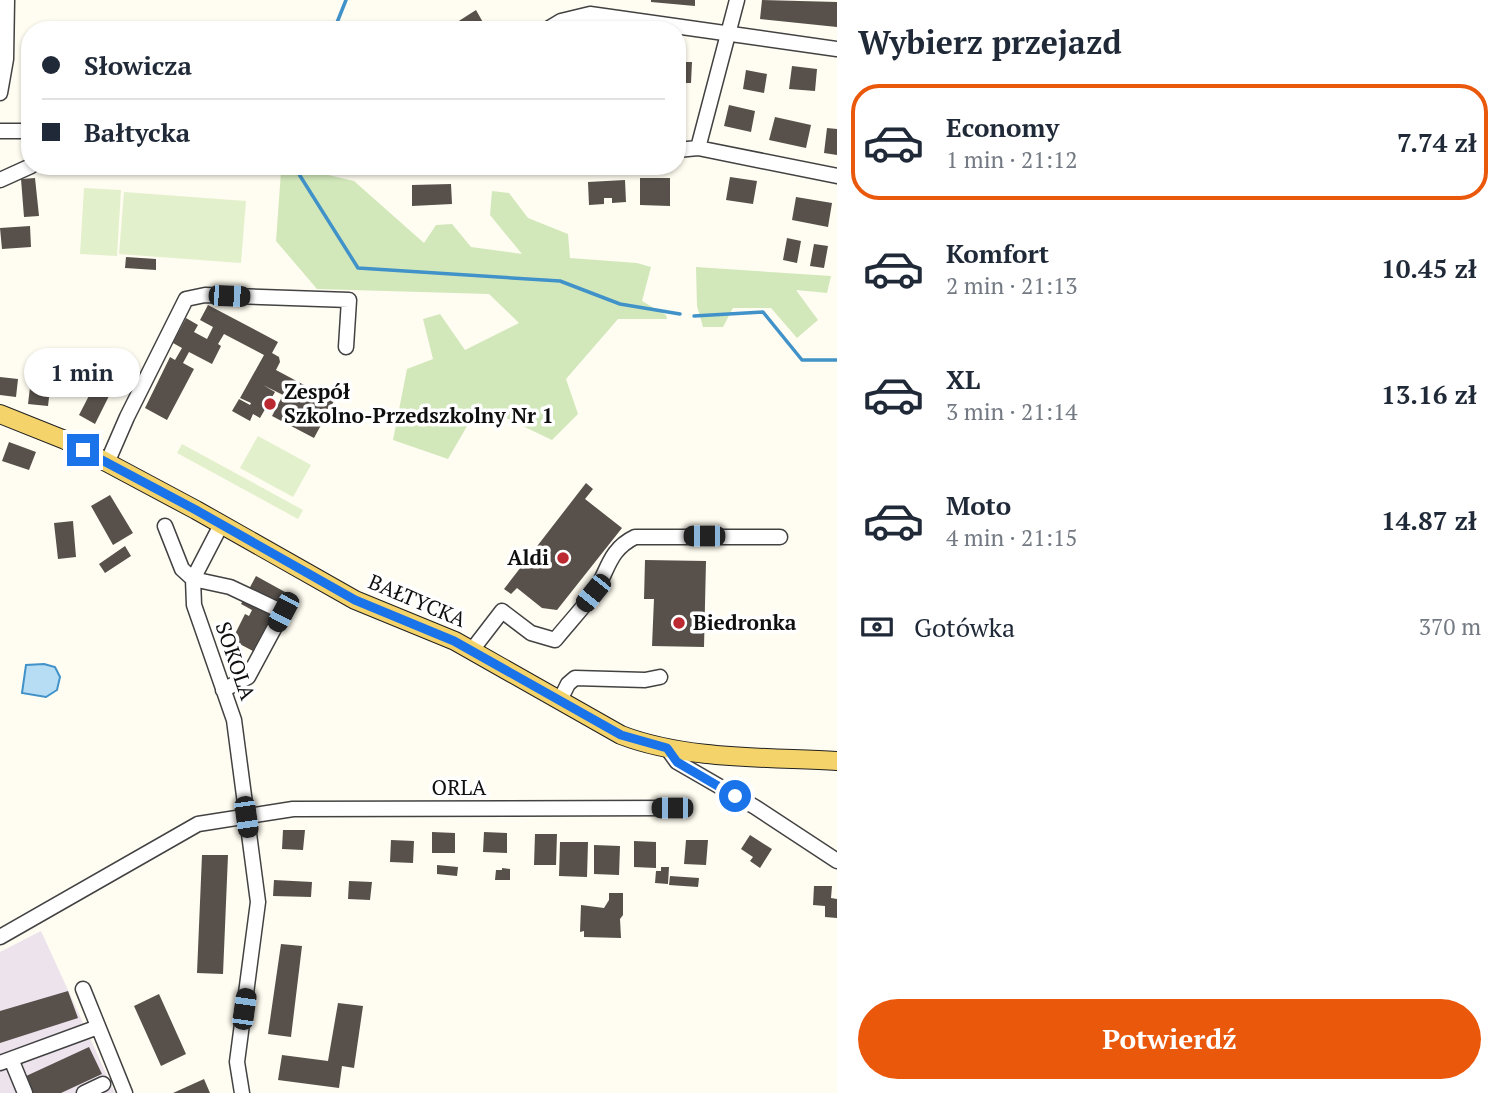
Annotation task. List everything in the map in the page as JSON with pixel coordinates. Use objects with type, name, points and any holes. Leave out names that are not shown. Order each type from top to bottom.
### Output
[{"type":"main road","name":"BAŁTYCKA","points":[[0,414],[54,435],[355,600],[472,650],[621,735],[667,748],[837,761]]},
{"type":"street","points":[[0,93],[6,59],[7,0]]},
{"type":"street","points":[[698,148],[737,0]]},
{"type":"street","points":[[561,21],[590,14],[643,21]]},
{"type":"street","points":[[686,27],[837,49]]},
{"type":"street","points":[[0,131],[21,131]]},
{"type":"street","points":[[686,149],[698,148],[837,176]]},
{"type":"street","points":[[0,180],[21,171]]},
{"type":"street","points":[[107,463],[186,299],[205,295],[349,300],[346,347]]},
{"type":"street","points":[[193,579],[221,525]]},
{"type":"street","points":[[165,526],[182,569],[193,579],[230,587],[283,612],[248,677],[223,690]]},
{"type":"street","points":[[472,650],[502,611],[531,633],[555,640],[593,593],[613,556],[635,537],[780,537]]},
{"type":"street","name":"SOKOLA","points":[[193,579],[194,605],[234,720],[258,902],[237,1062],[242,1093]]},
{"type":"street","points":[[560,701],[568,684],[575,678],[645,680],[660,677]]},
{"type":"street","points":[[667,748],[677,762],[755,807],[837,861]]},
{"type":"street","name":"ORLA","points":[[246,817],[293,809],[672,808]]},
{"type":"street","points":[[0,937],[198,824],[246,817]]},
{"type":"street","points":[[83,989],[125,1093]]},
{"type":"street","points":[[25,1093],[5,1061],[98,1027]]},
{"type":"street","points":[[84,1093],[103,1084]]},
{"type":"shaded area","points":[[41,931],[115,1093],[0,1093],[0,952]]},
{"type":"green space","points":[[281,175],[328,175],[354,181],[424,243],[436,225],[452,224],[471,247],[522,254],[490,215],[492,191],[509,193],[528,218],[568,234],[570,258],[637,263],[651,267],[642,301],[666,315],[667,319],[618,319],[566,379],[578,414],[552,440],[504,417],[470,421],[448,459],[393,440],[407,369],[433,359],[423,319],[440,314],[465,350],[519,323],[489,294],[317,289],[276,241]]},
{"type":"green space","points":[[84,188],[121,190],[117,256],[80,254]]},
{"type":"green space","points":[[124,192],[246,201],[241,263],[119,254]]},
{"type":"green space","points":[[696,267],[831,276],[827,293],[796,290],[818,320],[797,338],[771,308],[733,308],[723,327],[703,327],[697,306]]},
{"type":"green space","points":[[258,436],[311,465],[293,497],[240,468]]},
{"type":"green space","points":[[182,444],[303,510],[298,519],[177,453]]},
{"type":"water","points":[[44,664],[55,667],[60,677],[57,690],[46,697],[22,693],[26,665]]},
{"type":"building","points":[[695,0],[695,6],[651,2]]},
{"type":"building","points":[[762,0],[837,2],[837,27],[760,19]]},
{"type":"building","points":[[476,10],[482,21],[459,21]]},
{"type":"building","points":[[686,62],[692,62],[691,83],[686,83]]},
{"type":"building","points":[[792,66],[817,69],[815,91],[789,89]]},
{"type":"building","points":[[746,70],[767,74],[764,93],[743,89]]},
{"type":"building","points":[[729,105],[755,111],[751,132],[724,126]]},
{"type":"building","points":[[775,117],[811,125],[806,148],[769,140]]},
{"type":"building","points":[[827,128],[837,129],[837,155],[824,153]]},
{"type":"building","points":[[730,177],[757,181],[753,204],[726,200]]},
{"type":"building","points":[[35,178],[39,216],[24,217],[21,179]]},
{"type":"building","points":[[640,178],[670,178],[670,206],[640,205]]},
{"type":"building","points":[[625,180],[626,202],[612,203],[612,198],[604,198],[604,204],[589,205],[588,182]]},
{"type":"building","points":[[451,184],[452,204],[412,206],[412,185]]},
{"type":"building","points":[[796,197],[832,203],[828,227],[792,220]]},
{"type":"building","points":[[30,226],[31,247],[2,249],[0,228]]},
{"type":"building","points":[[787,238],[801,241],[797,263],[783,260]]},
{"type":"building","points":[[814,244],[828,246],[824,268],[810,266]]},
{"type":"building","points":[[126,257],[156,259],[156,270],[125,268]]},
{"type":"building","points":[[208,305],[278,342],[272,353],[279,357],[276,370],[334,401],[314,438],[272,416],[283,395],[263,385],[275,392],[260,418],[253,414],[250,421],[232,411],[239,399],[250,405],[251,403],[240,398],[264,355],[224,334],[212,364],[189,352],[183,363],[194,369],[167,420],[145,408],[170,357],[175,360],[182,348],[173,343],[186,318],[198,325],[194,332],[207,339],[213,327],[200,320]]},
{"type":"building","points":[[0,377],[18,379],[16,397],[0,395]]},
{"type":"building","points":[[31,379],[51,381],[48,406],[28,404]]},
{"type":"building","points":[[94,386],[110,394],[95,424],[79,415]]},
{"type":"building","points":[[9,442],[36,452],[29,470],[2,461]]},
{"type":"building","name":"Aldi","points":[[586,483],[593,489],[585,499],[622,528],[557,610],[542,608],[517,588],[511,594],[504,589]]},
{"type":"building","points":[[110,495],[133,533],[113,545],[91,506]]},
{"type":"building","points":[[73,521],[76,557],[58,559],[54,523]]},
{"type":"building","points":[[125,546],[131,556],[105,573],[99,564]]},
{"type":"building","name":"Biedronka","points":[[645,560],[706,561],[704,647],[652,646],[654,599],[644,599]]},
{"type":"building","points":[[256,576],[285,592],[253,651],[232,640],[245,614],[249,616],[252,610],[241,604]]},
{"type":"building","points":[[283,830],[305,830],[303,850],[282,849]]},
{"type":"building","points":[[432,832],[455,833],[455,853],[432,853]]},
{"type":"building","points":[[484,832],[507,833],[507,853],[483,852]]},
{"type":"building","points":[[535,834],[557,834],[556,865],[534,865]]},
{"type":"building","points":[[750,835],[772,849],[760,868],[750,861],[753,857],[741,849]]},
{"type":"building","points":[[391,840],[414,841],[413,863],[390,862]]},
{"type":"building","points":[[686,840],[708,840],[706,865],[684,864]]},
{"type":"building","points":[[634,841],[656,842],[656,868],[634,867]]},
{"type":"building","points":[[560,842],[588,842],[587,877],[559,876]]},
{"type":"building","points":[[594,845],[620,846],[619,875],[594,874]]},
{"type":"building","points":[[202,855],[228,855],[223,974],[197,973]]},
{"type":"building","points":[[437,865],[458,867],[457,876],[437,874]]},
{"type":"building","points":[[661,867],[669,867],[668,884],[655,883],[656,871],[661,871]]},
{"type":"building","points":[[510,869],[510,880],[495,880],[496,870]]},
{"type":"building","points":[[670,876],[699,878],[698,887],[669,885]]},
{"type":"building","points":[[274,880],[312,882],[311,897],[273,896]]},
{"type":"building","points":[[349,881],[372,882],[370,900],[348,899]]},
{"type":"building","points":[[814,886],[832,886],[831,898],[837,899],[837,918],[825,917],[825,906],[813,905]]},
{"type":"building","points":[[609,893],[623,893],[621,938],[584,937],[584,931],[580,932],[581,905],[604,908],[609,900]]},
{"type":"building","points":[[281,944],[302,946],[291,1037],[268,1034]]},
{"type":"building","points":[[68,991],[78,1018],[0,1043],[0,1011]]},
{"type":"building","points":[[159,994],[186,1054],[161,1066],[134,1006]]},
{"type":"building","points":[[338,1003],[363,1006],[354,1068],[342,1066],[339,1088],[278,1080],[282,1055],[328,1061]]},
{"type":"building","points":[[89,1047],[102,1074],[61,1093],[32,1093],[24,1077]]},
{"type":"building","points":[[204,1079],[210,1093],[173,1093]]},
{"type":"waterway","points":[[338,21],[346,0]]},
{"type":"waterway","points":[[300,175],[358,268],[560,281],[620,304],[680,314]]},
{"type":"waterway","points":[[694,316],[763,312],[802,360],[837,360]]},
{"type":"place","name":"Zespół Szkolno-Przedszkolny Nr 1","points":[[270,404]]},
{"type":"place","name":"Aldi","points":[[563,558]]},
{"type":"place","name":"Biedronka","points":[[679,623]]},
{"type":"route","points":[[83,450],[355,600],[454,641],[621,735],[667,748],[677,762],[735,796]]}]
